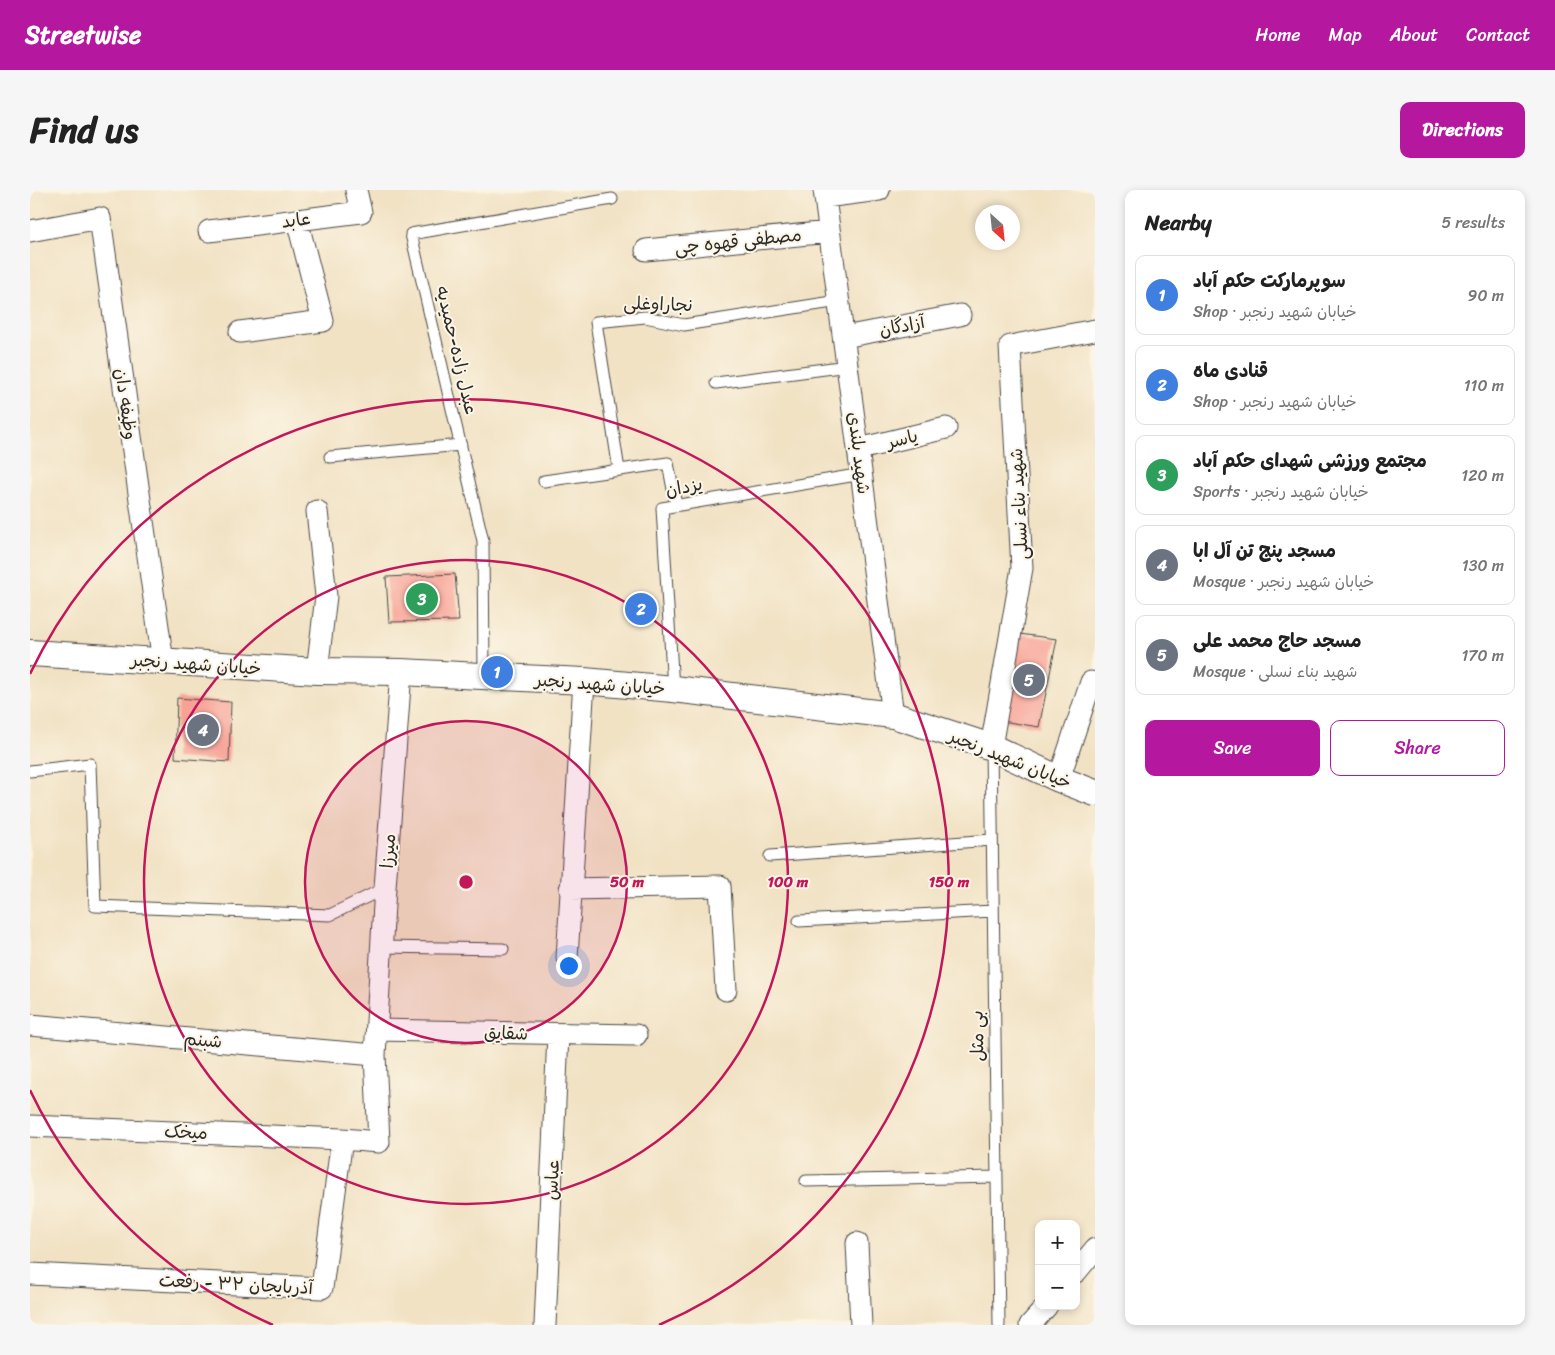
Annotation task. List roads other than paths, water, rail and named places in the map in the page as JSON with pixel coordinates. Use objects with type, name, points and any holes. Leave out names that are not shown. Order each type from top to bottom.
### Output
[{"type":"street","name":"عابد","points":[[209,231],[361,212],[356,190]]},
{"type":"street","points":[[824,193],[879,190]]},
{"type":"street","name":"شهید بلندی","points":[[824,193],[893,715]]},
{"type":"street","name":"وظیفه دان","points":[[30,232],[100,218],[163,662]]},
{"type":"street","points":[[240,332],[323,321],[297,220]]},
{"type":"street","name":"مصطفی قهوه چی","points":[[646,250],[829,232]]},
{"type":"street","name":"آزادگان","points":[[844,337],[960,315]]},
{"type":"street","name":"شهید بناء نسلی","points":[[991,747],[1022,568],[1010,346],[1095,330]]},
{"type":"street","name":"یاسر","points":[[859,450],[946,428]]},
{"type":"street","points":[[317,511],[326,596],[317,671]]},
{"type":"street","name":"خیابان شهید رنجبر","points":[[30,653],[317,671],[401,672],[584,682],[673,689],[893,715],[991,747],[1058,780],[1095,794]]},
{"type":"street","name":"میرزا","points":[[377,1030],[385,888],[401,672]]},
{"type":"street","points":[[567,958],[584,682]]},
{"type":"street","points":[[1058,780],[1091,682]]},
{"type":"street","points":[[570,889],[720,886],[726,990]]},
{"type":"street","name":"شبنم","points":[[30,1025],[375,1056]]},
{"type":"street","points":[[342,1138],[379,1142],[375,1056],[377,1030]]},
{"type":"street","name":"شقایق","points":[[377,1030],[558,1035],[636,1035]]},
{"type":"street","name":"عباس","points":[[545,1325],[558,1035]]},
{"type":"street","name":"میخک","points":[[30,1126],[342,1138]]},
{"type":"street","name":"آذربایجان ۳۲ - رفعت","points":[[30,1274],[322,1288],[342,1138]]},
{"type":"street","points":[[858,1243],[861,1325]]},
{"type":"street","points":[[1080,1267],[1095,1249]]},
{"type":"street","points":[[1030,1325],[1043,1310]]},
{"type":"lane","name":"عبدل زاده-حمیدیه","points":[[484,676],[483,541],[412,234],[612,199]]},
{"type":"lane","name":"نجاراوغلی","points":[[619,470],[596,322],[645,317],[684,325],[839,301]]},
{"type":"lane","points":[[716,383],[848,366]]},
{"type":"lane","points":[[330,457],[461,445]]},
{"type":"lane","points":[[544,481],[668,463],[676,505]]},
{"type":"lane","name":"یزدان","points":[[673,689],[662,508],[862,474]]},
{"type":"lane","name":"بی مثل","points":[[991,747],[999,1325]]},
{"type":"lane","points":[[30,771],[90,764],[95,906],[330,915],[385,888]]},
{"type":"lane","points":[[770,856],[992,840]]},
{"type":"lane","points":[[798,921],[993,911]]},
{"type":"lane","points":[[382,947],[503,949]]},
{"type":"lane","points":[[806,1181],[997,1177]]},
{"type":"place","name":"مجتمع ورزشی شهدای حکم آباد","points":[[422,599]]},
{"type":"place","name":"قنادی ماه","points":[[641,609]]},
{"type":"place","name":"سوپرمارکت حکم آباد","points":[[497,672]]},
{"type":"place","name":"مسجد حاج محمد علی","points":[[1029,680]]},
{"type":"place","name":"مسجد پنج تن آل ابا","points":[[203,730]]}]
